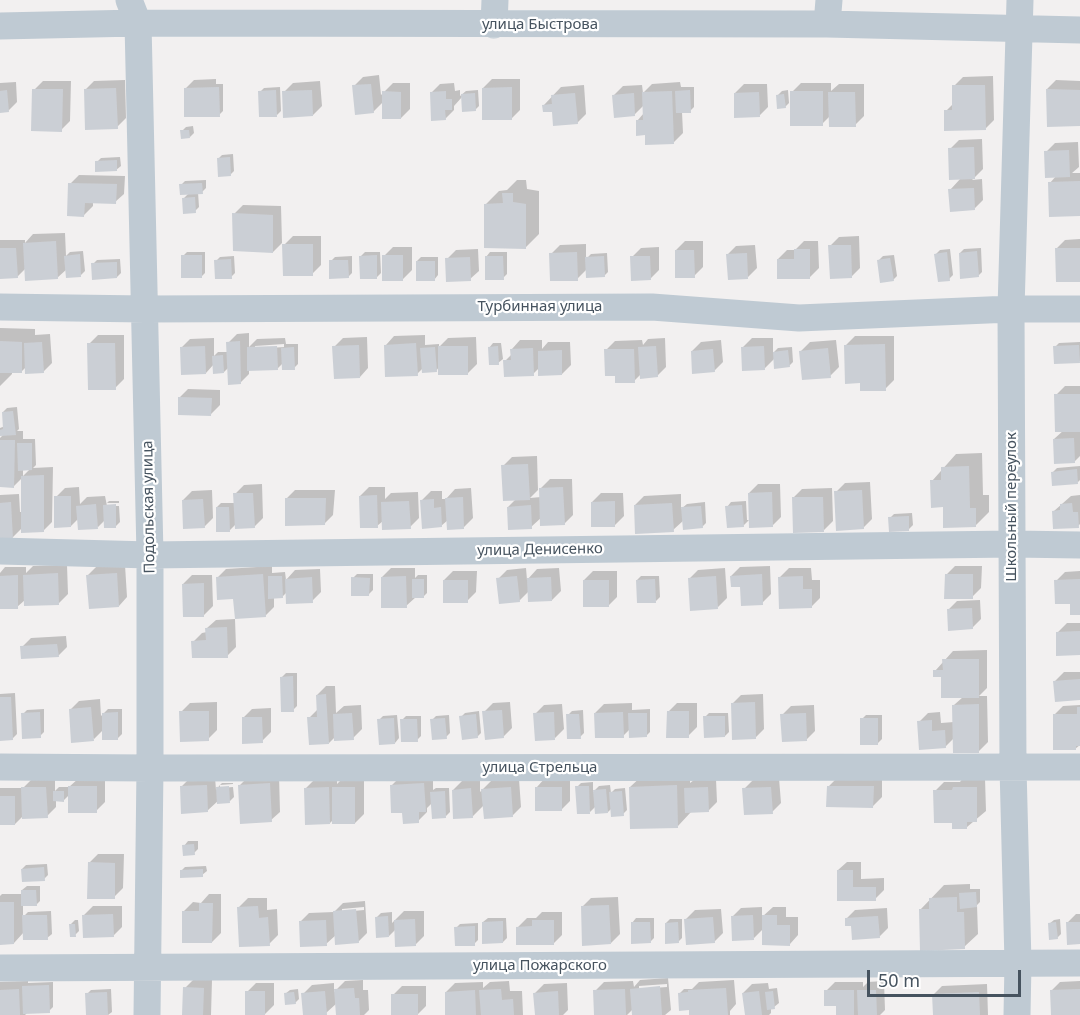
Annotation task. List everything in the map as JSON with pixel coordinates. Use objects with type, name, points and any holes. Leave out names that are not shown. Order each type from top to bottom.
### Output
[{"type":"street","name":"Школьный переулок","points":[[1017,1015],[1018,963],[1013,767],[1011,309],[1020,0]]},
{"type":"street","name":"улица Быстрова","points":[[0,26],[133,12],[828,12],[1019,28],[1080,30]]},
{"type":"street","name":"Подольская улица","points":[[133,12],[145,309],[150,555],[147,1015]]},
{"type":"street","name":"Турбинная улица","points":[[0,307],[145,309],[652,307],[800,318],[1011,309],[1080,309]]},
{"type":"street","name":"улица Денисенко","points":[[0,551],[150,555],[1080,545]]},
{"type":"street","name":"улица Стрельца","points":[[0,767],[1080,767]]},
{"type":"street","name":"улица Пожарского","points":[[0,968],[1080,963]]},
{"type":"building","points":[[371,84],[374,113],[355,115],[352,85]]},
{"type":"building","points":[[952,85],[985,85],[986,130],[944,131],[944,110],[952,110]]},
{"type":"building","points":[[219,87],[220,117],[184,117],[184,88]]},
{"type":"building","points":[[512,87],[512,120],[482,120],[482,88]]},
{"type":"building","points":[[116,88],[118,129],[85,130],[84,89]]},
{"type":"building","points":[[32,89],[63,89],[62,132],[31,131]]},
{"type":"building","points":[[1046,89],[1080,90],[1080,126],[1047,127]]},
{"type":"building","points":[[7,90],[9,112],[0,113],[0,91]]},
{"type":"building","points":[[276,90],[277,117],[259,117],[258,91]]},
{"type":"building","points":[[312,90],[313,116],[283,118],[282,91]]},
{"type":"building","points":[[690,90],[691,113],[676,113],[675,91]]},
{"type":"building","points":[[382,91],[401,92],[401,119],[382,119]]},
{"type":"building","points":[[446,91],[446,99],[452,99],[452,110],[445,110],[446,120],[431,121],[430,92]]},
{"type":"building","points":[[672,91],[674,144],[645,145],[645,135],[636,136],[636,120],[643,120],[642,92]]},
{"type":"building","points":[[790,91],[823,91],[823,126],[790,126]]},
{"type":"building","points":[[759,92],[760,117],[734,118],[734,93]]},
{"type":"building","points":[[828,92],[855,92],[856,127],[829,127]]},
{"type":"building","points":[[475,93],[476,111],[462,112],[461,94]]},
{"type":"building","points":[[575,93],[578,124],[553,126],[552,112],[543,112],[542,105],[552,104],[551,95]]},
{"type":"building","points":[[634,93],[635,116],[614,118],[612,95]]},
{"type":"building","points":[[784,94],[786,108],[777,109],[776,95]]},
{"type":"building","points":[[180,130],[189,130],[190,138],[181,139]]},
{"type":"building","points":[[974,147],[975,179],[949,180],[948,148]]},
{"type":"building","points":[[1069,150],[1070,177],[1045,178],[1044,151]]},
{"type":"building","points":[[230,157],[231,176],[218,177],[217,158]]},
{"type":"building","points":[[117,160],[117,171],[95,172],[95,161]]},
{"type":"building","points":[[1080,181],[1080,216],[1049,217],[1048,182]]},
{"type":"building","points":[[68,183],[117,184],[116,204],[85,203],[84,217],[67,216]]},
{"type":"building","points":[[202,183],[203,194],[180,195],[179,184]]},
{"type":"building","points":[[974,188],[975,210],[950,212],[948,189]]},
{"type":"building","points":[[502,193],[513,193],[513,202],[526,204],[526,249],[484,248],[484,204],[503,203]]},
{"type":"building","points":[[195,197],[196,213],[183,214],[182,198]]},
{"type":"building","points":[[232,213],[273,215],[273,253],[233,251]]},
{"type":"building","points":[[56,241],[58,279],[25,281],[23,243]]},
{"type":"building","points":[[282,244],[313,244],[313,276],[283,276]]},
{"type":"building","points":[[828,245],[851,245],[852,278],[830,279]]},
{"type":"building","points":[[0,248],[16,248],[18,278],[0,279]]},
{"type":"building","points":[[1055,248],[1080,248],[1080,282],[1056,282]]},
{"type":"building","points":[[794,249],[810,249],[810,279],[777,279],[777,259],[794,259]]},
{"type":"building","points":[[675,250],[694,250],[695,278],[675,278]]},
{"type":"building","points":[[977,251],[979,277],[960,279],[959,253]]},
{"type":"building","points":[[577,252],[578,281],[550,281],[549,253]]},
{"type":"building","points":[[947,252],[950,281],[938,282],[934,254]]},
{"type":"building","points":[[747,253],[748,279],[728,280],[726,254]]},
{"type":"building","points":[[80,254],[81,277],[66,278],[64,256]]},
{"type":"building","points":[[181,255],[202,255],[202,278],[181,278]]},
{"type":"building","points":[[377,255],[377,279],[360,279],[359,256]]},
{"type":"building","points":[[382,255],[403,255],[403,281],[382,281]]},
{"type":"building","points":[[485,256],[503,256],[504,280],[485,280]]},
{"type":"building","points":[[604,256],[605,277],[586,278],[585,257]]},
{"type":"building","points":[[630,256],[650,256],[651,280],[631,281]]},
{"type":"building","points":[[470,257],[471,281],[446,282],[445,258]]},
{"type":"building","points":[[890,258],[894,281],[880,283],[877,260]]},
{"type":"building","points":[[231,259],[232,279],[215,279],[214,260]]},
{"type":"building","points":[[329,260],[348,260],[349,278],[329,279]]},
{"type":"building","points":[[416,261],[435,261],[435,281],[416,281]]},
{"type":"building","points":[[117,262],[117,278],[92,280],[91,263]]},
{"type":"building","points":[[0,341],[22,342],[22,373],[0,373]]},
{"type":"building","points":[[240,341],[241,384],[228,385],[226,342]]},
{"type":"building","points":[[42,342],[44,373],[25,374],[24,343]]},
{"type":"building","points":[[87,343],[115,343],[116,390],[88,390]]},
{"type":"building","points":[[416,343],[418,376],[385,377],[384,345]]},
{"type":"building","points":[[885,344],[886,391],[860,391],[860,383],[845,384],[844,345]]},
{"type":"building","points":[[359,345],[360,378],[334,379],[332,346]]},
{"type":"building","points":[[1079,345],[1080,363],[1054,364],[1053,346]]},
{"type":"building","points":[[205,346],[206,374],[181,375],[180,347]]},
{"type":"building","points":[[277,346],[278,370],[247,371],[247,347]]},
{"type":"building","points":[[438,346],[468,346],[468,375],[438,375]]},
{"type":"building","points":[[498,346],[499,365],[489,365],[488,347]]},
{"type":"building","points":[[656,346],[658,377],[640,379],[638,347]]},
{"type":"building","points":[[764,346],[765,370],[742,371],[741,347]]},
{"type":"building","points":[[294,347],[295,370],[282,370],[281,348]]},
{"type":"building","points":[[435,347],[437,372],[422,373],[420,348]]},
{"type":"building","points":[[533,348],[534,376],[504,377],[503,360],[511,360],[510,349]]},
{"type":"building","points":[[828,348],[831,378],[802,380],[799,351]]},
{"type":"building","points":[[604,349],[634,349],[635,383],[615,383],[615,376],[605,376]]},
{"type":"building","points":[[713,349],[715,372],[692,374],[691,351]]},
{"type":"building","points":[[562,350],[562,375],[538,376],[538,351]]},
{"type":"building","points":[[788,350],[790,367],[774,369],[773,352]]},
{"type":"building","points":[[223,355],[224,373],[213,374],[212,356]]},
{"type":"building","points":[[1054,394],[1080,394],[1080,432],[1055,432]]},
{"type":"building","points":[[178,397],[212,398],[211,416],[178,415]]},
{"type":"building","points":[[13,411],[16,435],[0,436],[0,430],[3,429],[2,412]]},
{"type":"building","points":[[1074,438],[1075,463],[1054,464],[1053,439]]},
{"type":"building","points":[[0,440],[15,440],[14,488],[0,487]]},
{"type":"building","points":[[17,443],[32,443],[32,470],[18,471]]},
{"type":"building","points":[[528,464],[530,500],[503,501],[501,465]]},
{"type":"building","points":[[969,466],[970,508],[976,508],[976,527],[943,528],[943,507],[931,508],[930,480],[941,480],[941,467]]},
{"type":"building","points":[[1077,469],[1078,484],[1052,486],[1051,472]]},
{"type":"building","points":[[44,475],[44,532],[21,533],[21,476]]},
{"type":"building","points":[[563,487],[565,525],[540,526],[539,488]]},
{"type":"building","points":[[862,490],[864,529],[836,531],[834,491]]},
{"type":"building","points":[[772,492],[773,527],[749,528],[748,493]]},
{"type":"building","points":[[233,493],[253,493],[255,528],[235,529]]},
{"type":"building","points":[[377,495],[378,528],[360,528],[359,496]]},
{"type":"building","points":[[54,496],[71,496],[71,527],[54,528]]},
{"type":"building","points":[[463,497],[464,529],[447,530],[445,498]]},
{"type":"building","points":[[792,497],[823,497],[824,532],[793,533]]},
{"type":"building","points":[[285,498],[326,498],[325,525],[285,526]]},
{"type":"building","points":[[203,499],[205,528],[183,529],[182,500]]},
{"type":"building","points":[[434,499],[434,508],[441,507],[442,527],[422,529],[420,500]]},
{"type":"building","points":[[409,501],[411,529],[382,530],[381,502]]},
{"type":"building","points":[[615,501],[615,527],[591,527],[591,502]]},
{"type":"building","points":[[11,502],[13,540],[0,540],[0,503]]},
{"type":"building","points":[[672,503],[674,532],[635,534],[634,505]]},
{"type":"building","points":[[1072,503],[1073,512],[1078,512],[1079,528],[1053,529],[1052,511],[1060,510],[1060,504]]},
{"type":"building","points":[[96,504],[98,529],[78,530],[76,506]]},
{"type":"building","points":[[116,504],[116,528],[104,528],[103,505]]},
{"type":"building","points":[[531,505],[532,529],[508,530],[507,507]]},
{"type":"building","points":[[742,505],[744,527],[727,528],[725,506]]},
{"type":"building","points":[[701,506],[703,528],[683,530],[681,507]]},
{"type":"building","points":[[216,507],[229,507],[230,532],[216,532]]},
{"type":"building","points":[[909,516],[909,531],[889,532],[888,517]]},
{"type":"building","points":[[58,573],[59,605],[24,606],[23,575]]},
{"type":"building","points":[[117,573],[119,607],[89,609],[86,575]]},
{"type":"building","points":[[263,574],[266,617],[235,619],[233,599],[217,600],[216,577]]},
{"type":"building","points":[[762,574],[763,605],[741,606],[740,587],[731,587],[730,576]]},
{"type":"building","points":[[945,574],[973,574],[973,599],[944,599]]},
{"type":"building","points":[[18,575],[18,609],[0,609],[0,576]]},
{"type":"building","points":[[268,576],[282,576],[283,598],[268,599]]},
{"type":"building","points":[[406,576],[407,608],[381,608],[381,577]]},
{"type":"building","points":[[517,576],[520,602],[499,604],[496,578]]},
{"type":"building","points":[[716,576],[718,609],[690,611],[688,578]]},
{"type":"building","points":[[803,576],[803,589],[812,589],[812,608],[779,609],[778,577]]},
{"type":"building","points":[[312,577],[313,603],[286,604],[285,579]]},
{"type":"building","points":[[351,577],[370,578],[369,596],[351,596]]},
{"type":"building","points":[[551,577],[552,601],[528,602],[527,578]]},
{"type":"building","points":[[412,579],[424,579],[424,598],[412,598]]},
{"type":"building","points":[[655,579],[656,603],[637,603],[636,580]]},
{"type":"building","points":[[1080,579],[1080,615],[1070,615],[1070,604],[1055,604],[1054,580]]},
{"type":"building","points":[[443,580],[468,580],[468,603],[443,603]]},
{"type":"building","points":[[583,580],[609,580],[609,607],[583,607]]},
{"type":"building","points":[[204,583],[204,617],[183,617],[182,584]]},
{"type":"building","points":[[972,608],[973,629],[948,631],[947,609]]},
{"type":"building","points":[[227,627],[228,658],[192,658],[191,641],[206,640],[205,628]]},
{"type":"building","points":[[1080,631],[1080,655],[1056,656],[1056,632]]},
{"type":"building","points":[[57,644],[59,657],[21,659],[20,646]]},
{"type":"building","points":[[942,659],[979,659],[979,698],[941,698],[941,677],[933,677],[933,670],[943,670]]},
{"type":"building","points":[[293,676],[294,712],[281,712],[280,677]]},
{"type":"building","points":[[1080,679],[1080,700],[1055,702],[1053,681]]},
{"type":"building","points":[[326,694],[329,744],[309,745],[307,717],[317,717],[316,695]]},
{"type":"building","points":[[0,697],[11,697],[13,740],[0,741]]},
{"type":"building","points":[[755,702],[756,739],[732,740],[731,703]]},
{"type":"building","points":[[979,704],[979,753],[953,753],[952,705]]},
{"type":"building","points":[[91,707],[94,741],[71,743],[69,709]]},
{"type":"building","points":[[1077,707],[1080,707],[1080,746],[1076,746],[1076,750],[1053,750],[1053,714],[1077,714]]},
{"type":"building","points":[[502,710],[504,738],[485,740],[482,711]]},
{"type":"building","points":[[179,711],[209,711],[209,741],[180,742]]},
{"type":"building","points":[[667,711],[689,711],[689,738],[666,738]]},
{"type":"building","points":[[40,712],[41,738],[22,739],[21,713]]},
{"type":"building","points":[[118,712],[118,740],[102,740],[102,713]]},
{"type":"building","points":[[554,712],[555,740],[535,741],[533,713]]},
{"type":"building","points":[[623,712],[624,738],[595,738],[594,713]]},
{"type":"building","points":[[352,713],[354,740],[334,741],[333,714]]},
{"type":"building","points":[[628,713],[647,713],[647,737],[629,738]]},
{"type":"building","points":[[806,713],[807,741],[782,742],[780,714]]},
{"type":"building","points":[[476,714],[478,738],[462,740],[459,716]]},
{"type":"building","points":[[566,714],[579,714],[581,739],[567,739]]},
{"type":"building","points":[[703,716],[725,716],[725,737],[704,738]]},
{"type":"building","points":[[242,717],[262,717],[263,743],[242,744]]},
{"type":"building","points":[[394,718],[395,744],[379,745],[377,719]]},
{"type":"building","points":[[445,718],[447,739],[432,740],[430,719]]},
{"type":"building","points":[[860,718],[878,718],[878,745],[860,745]]},
{"type":"building","points":[[400,719],[417,719],[418,742],[401,742]]},
{"type":"building","points":[[932,720],[932,731],[945,730],[946,748],[919,750],[917,721]]},
{"type":"building","points":[[270,783],[272,822],[240,824],[238,785]]},
{"type":"building","points":[[424,783],[426,812],[419,812],[419,823],[403,824],[402,813],[391,813],[390,785]]},
{"type":"building","points":[[207,785],[208,812],[181,814],[180,786]]},
{"type":"building","points":[[677,785],[678,828],[630,829],[629,787]]},
{"type":"building","points":[[68,786],[97,786],[97,813],[68,813]]},
{"type":"building","points":[[229,786],[230,803],[217,804],[216,787]]},
{"type":"building","points":[[575,786],[589,786],[590,814],[577,814]]},
{"type":"building","points":[[827,786],[874,786],[873,808],[826,807]]},
{"type":"building","points":[[21,787],[46,787],[48,818],[22,819]]},
{"type":"building","points":[[329,787],[330,824],[305,825],[304,788]]},
{"type":"building","points":[[332,787],[355,787],[355,824],[332,824]]},
{"type":"building","points":[[511,787],[513,817],[484,819],[481,789]]},
{"type":"building","points":[[535,787],[562,787],[562,811],[535,811]]},
{"type":"building","points":[[708,787],[709,812],[685,813],[684,788]]},
{"type":"building","points":[[771,787],[773,814],[744,815],[742,788]]},
{"type":"building","points":[[953,787],[977,787],[977,822],[967,822],[967,829],[952,829],[952,823],[934,823],[933,790],[952,790]]},
{"type":"building","points":[[471,788],[473,818],[453,819],[452,790]]},
{"type":"building","points":[[606,789],[608,813],[595,814],[593,790]]},
{"type":"building","points":[[53,791],[64,791],[64,802],[53,801]]},
{"type":"building","points":[[445,791],[446,818],[432,819],[430,792]]},
{"type":"building","points":[[622,791],[624,816],[611,817],[609,792]]},
{"type":"building","points":[[0,796],[15,796],[15,825],[0,825]]},
{"type":"building","points":[[194,844],[195,855],[183,856],[182,845]]},
{"type":"building","points":[[88,862],[115,863],[115,899],[87,899]]},
{"type":"building","points":[[44,867],[45,881],[22,882],[21,869]]},
{"type":"building","points":[[203,869],[203,877],[180,878],[180,870]]},
{"type":"building","points":[[837,870],[853,870],[853,887],[876,887],[876,901],[837,901]]},
{"type":"building","points":[[21,890],[36,890],[37,906],[21,906]]},
{"type":"building","points":[[976,892],[977,907],[960,909],[959,893]]},
{"type":"building","points":[[957,897],[957,912],[964,912],[965,949],[920,951],[919,909],[929,909],[929,898]]},
{"type":"building","points":[[0,902],[14,902],[14,944],[0,945]]},
{"type":"building","points":[[199,903],[213,903],[212,943],[182,943],[182,911],[199,911]]},
{"type":"building","points":[[609,905],[611,944],[582,946],[581,906]]},
{"type":"building","points":[[258,906],[259,918],[268,917],[270,946],[239,947],[237,907]]},
{"type":"building","points":[[356,909],[359,943],[335,945],[333,911]]},
{"type":"building","points":[[113,914],[114,937],[83,938],[82,915]]},
{"type":"building","points":[[22,915],[47,915],[48,940],[23,940]]},
{"type":"building","points":[[753,915],[754,940],[732,941],[731,916]]},
{"type":"building","points":[[762,915],[777,915],[777,925],[790,925],[790,946],[762,945]]},
{"type":"building","points":[[388,916],[389,937],[376,938],[375,917]]},
{"type":"building","points":[[878,916],[880,938],[852,940],[851,926],[845,926],[845,918]]},
{"type":"building","points":[[713,917],[715,943],[686,945],[684,919]]},
{"type":"building","points":[[415,919],[416,946],[395,947],[394,920]]},
{"type":"building","points":[[326,920],[327,946],[300,947],[299,921]]},
{"type":"building","points":[[532,920],[554,920],[554,945],[516,945],[516,927],[532,926]]},
{"type":"building","points":[[503,921],[503,943],[482,944],[482,922]]},
{"type":"building","points":[[631,922],[650,922],[651,943],[631,944]]},
{"type":"building","points":[[678,922],[679,943],[665,944],[665,923]]},
{"type":"building","points":[[1056,922],[1058,939],[1049,940],[1048,923]]},
{"type":"building","points":[[1066,922],[1080,922],[1080,944],[1067,945]]},
{"type":"building","points":[[69,924],[75,924],[76,937],[70,937]]},
{"type":"building","points":[[475,926],[475,946],[455,946],[454,927]]},
{"type":"building","points":[[49,985],[50,1013],[23,1014],[22,986]]},
{"type":"building","points":[[660,986],[662,1015],[632,1015],[630,989]]},
{"type":"building","points":[[183,987],[204,988],[203,1015],[182,1015]]},
{"type":"building","points":[[354,988],[355,998],[359,998],[360,1015],[336,1015],[334,989]]},
{"type":"building","points":[[726,988],[728,1015],[689,1015],[689,1010],[679,1011],[678,993],[688,992],[688,990]]},
{"type":"building","points":[[19,989],[20,1015],[0,1015],[0,990]]},
{"type":"building","points":[[501,989],[502,1000],[513,999],[514,1015],[481,1015],[479,990]]},
{"type":"building","points":[[625,989],[626,1015],[594,1015],[593,990]]},
{"type":"building","points":[[1080,989],[1080,1015],[1051,1015],[1050,990]]},
{"type":"building","points":[[475,990],[476,1015],[445,1015],[445,992]]},
{"type":"building","points":[[824,990],[854,990],[854,1015],[836,1015],[836,1006],[824,1006]]},
{"type":"building","points":[[857,990],[876,990],[877,1015],[858,1015]]},
{"type":"building","points":[[245,991],[265,991],[265,1015],[245,1015]]},
{"type":"building","points":[[325,991],[327,1015],[303,1015],[301,993]]},
{"type":"building","points":[[558,991],[559,1015],[535,1015],[533,993]]},
{"type":"building","points":[[759,991],[762,1015],[745,1015],[742,993]]},
{"type":"building","points":[[773,991],[775,1009],[767,1010],[765,992]]},
{"type":"building","points":[[107,992],[108,1015],[86,1015],[85,993]]},
{"type":"building","points":[[294,992],[296,1004],[285,1005],[284,993]]},
{"type":"building","points":[[979,992],[980,1015],[933,1015],[932,994]]},
{"type":"building","points":[[391,994],[418,994],[418,1015],[391,1015]]}]
